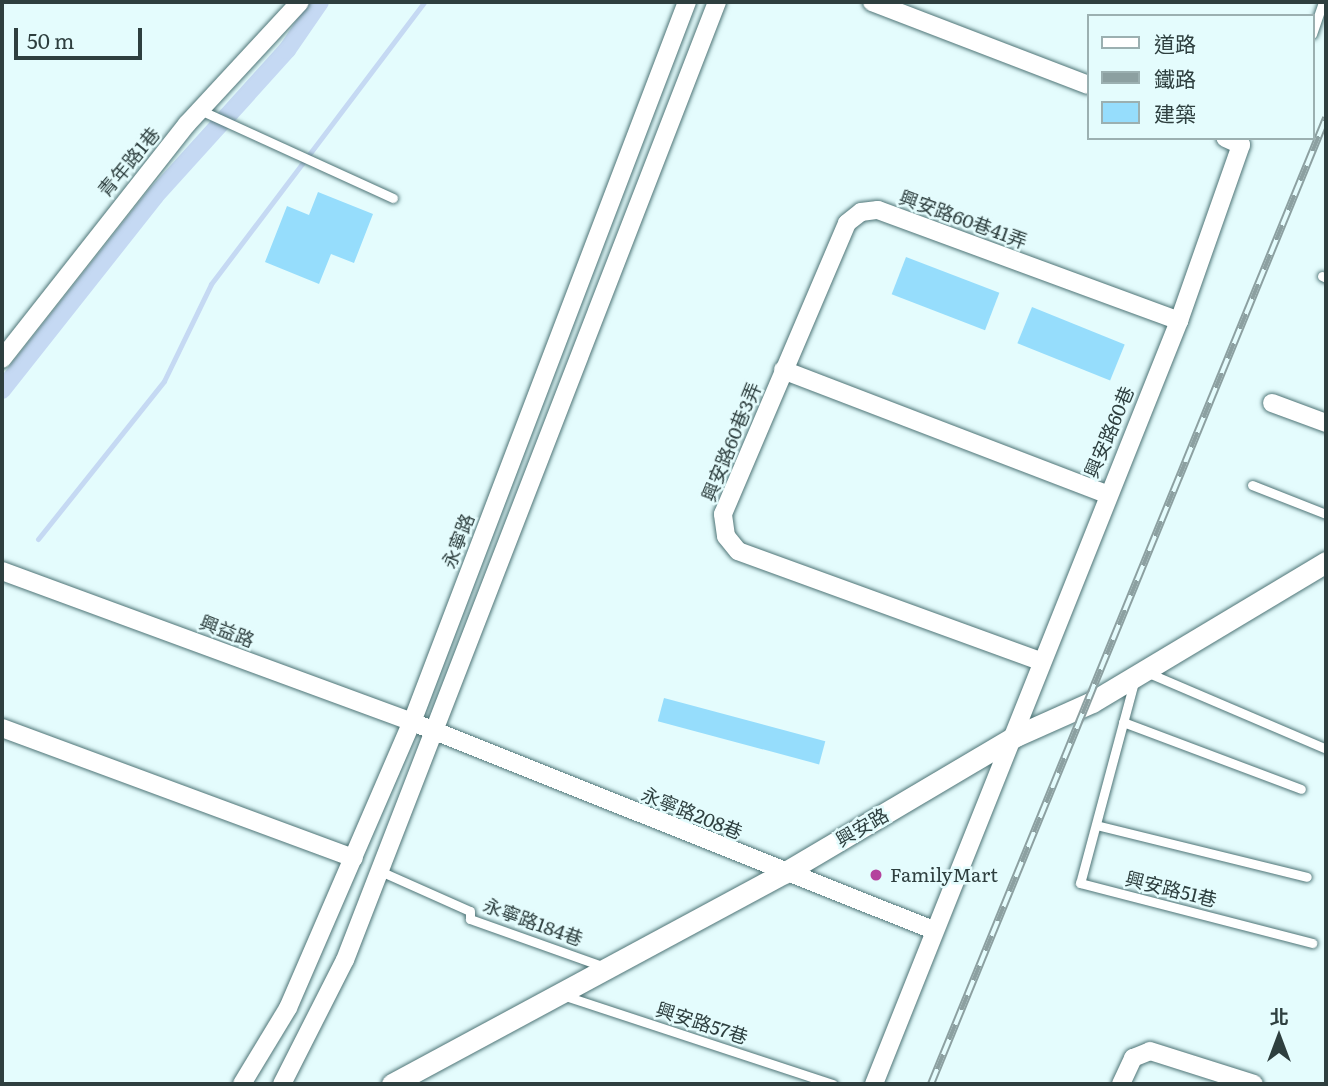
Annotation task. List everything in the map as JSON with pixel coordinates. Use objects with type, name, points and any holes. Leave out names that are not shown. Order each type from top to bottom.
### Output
[{"type":"street","name":"青年路1巷","points":[[2,359],[200,110],[300,2]]},
{"type":"street","name":"永寧路","points":[[242,1084],[288,1008],[412,723],[687,2]]},
{"type":"street","points":[[282,1084],[318,1023],[380,872],[717,2]]},
{"type":"street","points":[[872,2],[1086,84]]},
{"type":"street","name":"興安路60巷","points":[[874,1084],[933,930],[1016,736],[1040,662],[1106,494],[1179,321],[1237,140]]},
{"type":"street","name":"興安路60巷41弄","points":[[783,370],[847,223],[861,212],[878,210],[1179,321]]},
{"type":"street","name":"興安路60巷3弄","points":[[1040,662],[738,551],[726,536],[723,514],[783,370],[1106,494]]},
{"type":"street","points":[[1272,403],[1326,423]]},
{"type":"street","name":"興安路","points":[[392,1084],[784,873],[1016,736],[1092,702],[1138,669],[1326,562]]},
{"type":"street","name":"興益路","points":[[2,570],[436,732]]},
{"type":"street","points":[[2,728],[354,858]]},
{"type":"street","name":"永寧路208巷","points":[[436,732],[784,873],[933,930]]},
{"type":"street","points":[[1121,1084],[1133,1058],[1150,1051],[1254,1084]]},
{"type":"lane","points":[[1314,28],[1323,2]]},
{"type":"lane","points":[[200,110],[393,198]]},
{"type":"lane","points":[[1252,485],[1326,514]]},
{"type":"lane","points":[[1138,669],[1324,748]]},
{"type":"lane","name":"興安路51巷","points":[[1138,669],[1080,883],[1312,943]]},
{"type":"lane","points":[[1123,722],[1301,789]]},
{"type":"lane","points":[[1096,824],[1307,877]]},
{"type":"lane","name":"永寧路184巷","points":[[380,872],[470,911],[470,919],[605,967]]},
{"type":"lane","name":"興安路57巷","points":[[561,994],[833,1084]]},
{"type":"building","points":[[318,192],[373,214],[354,263],[331,254],[319,284],[265,262],[287,206],[309,215]]},
{"type":"building","points":[[906,257],[999,293],[985,330],[892,294]]},
{"type":"building","points":[[1032,307],[1125,344],[1110,381],[1017,343]]},
{"type":"building","points":[[664,698],[825,741],[819,764],[658,721]]},
{"type":"waterway","points":[[2,390],[155,196],[287,50],[320,2]]},
{"type":"waterway","points":[[38,539],[164,381],[211,284],[424,2]]},
{"type":"railway","points":[[931,1084],[1326,118]]},
{"type":"place","name":"FamilyMart","points":[[876,875]]}]
